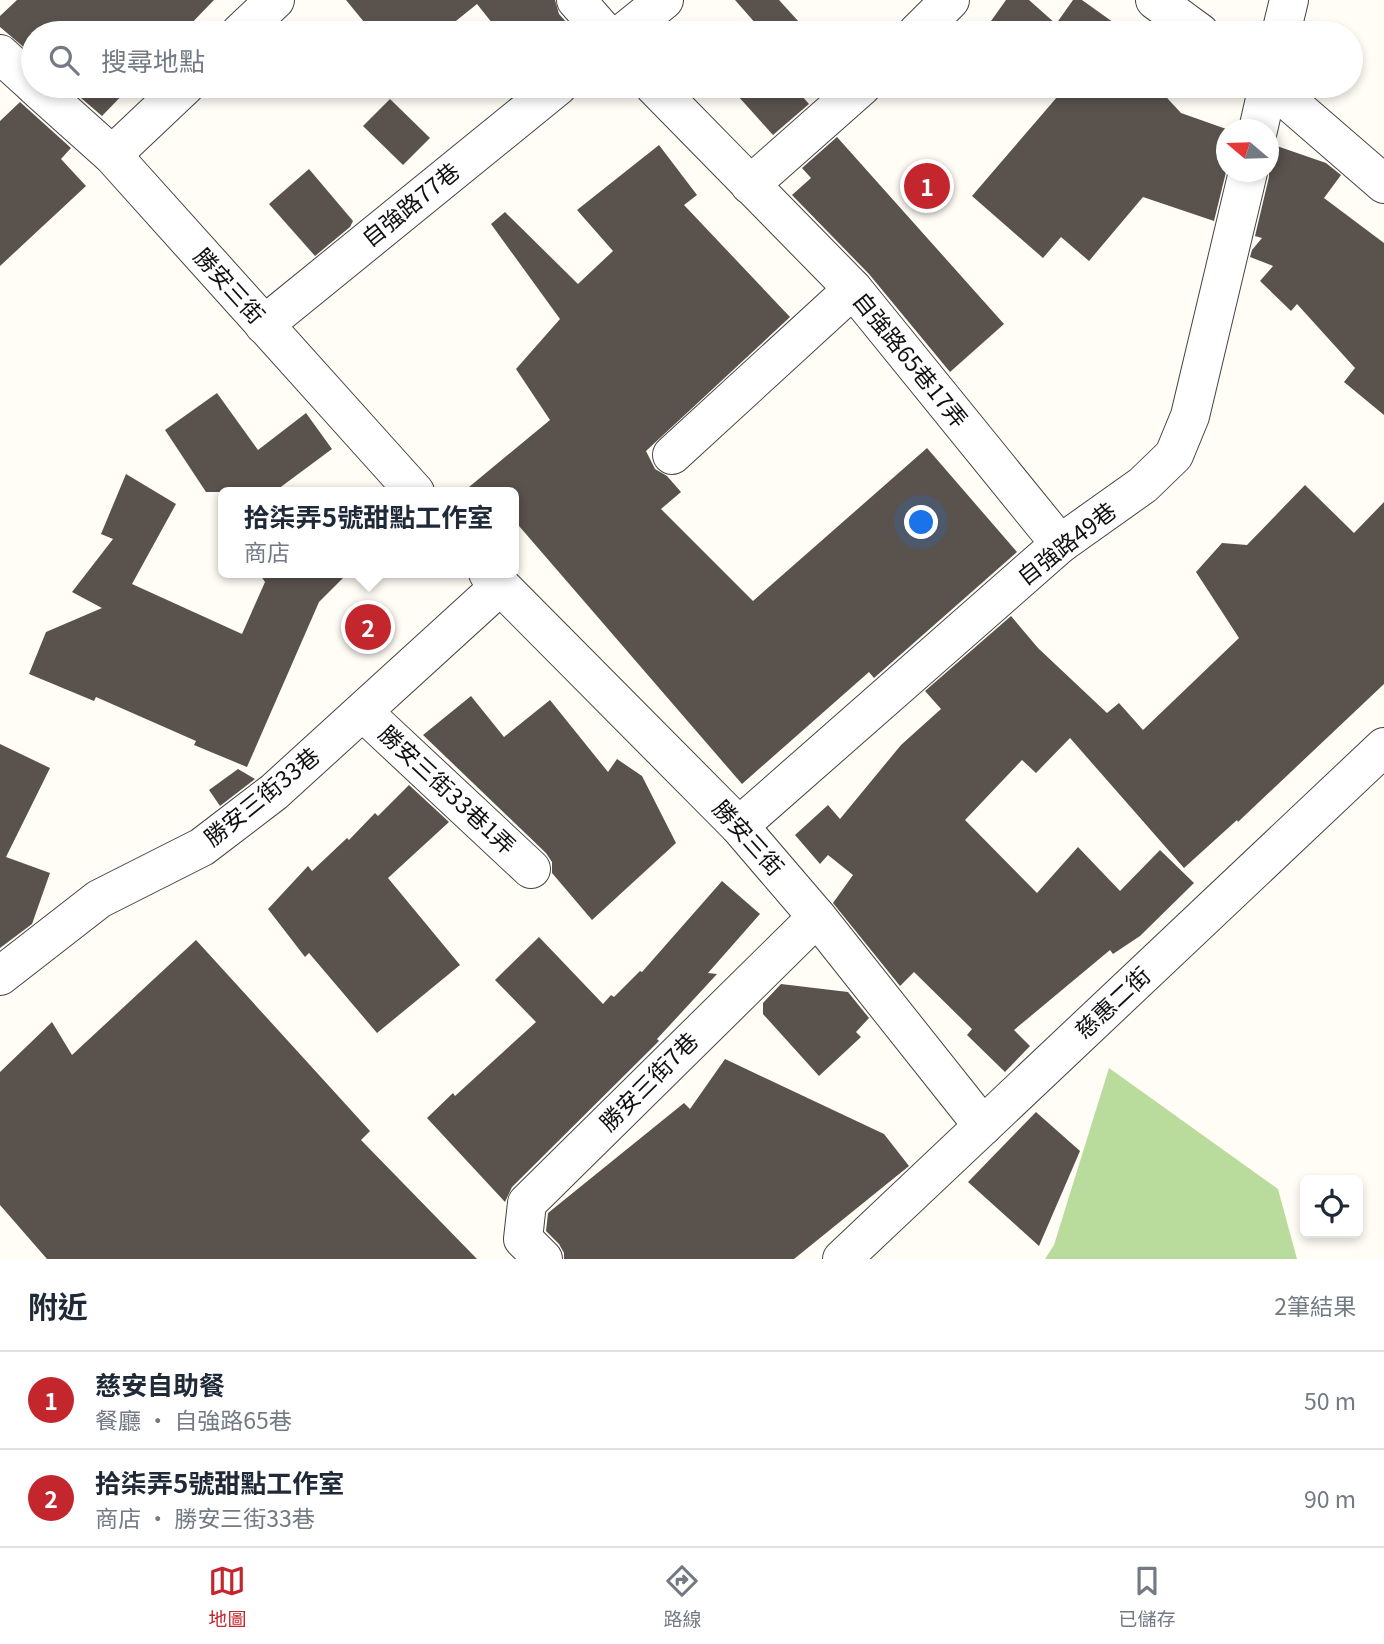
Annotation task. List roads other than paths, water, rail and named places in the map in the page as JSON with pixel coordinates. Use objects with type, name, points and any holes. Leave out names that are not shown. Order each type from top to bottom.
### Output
[{"type":"street","points":[[253,21],[275,0]]},
{"type":"street","points":[[576,0],[594,21]]},
{"type":"street","points":[[638,21],[664,0]]},
{"type":"street","points":[[929,21],[950,0]]},
{"type":"street","points":[[1154,0],[1183,21]]},
{"type":"street","points":[[1284,21],[1289,0]]},
{"type":"street","name":"勝安三街","points":[[0,54],[21,73]]},
{"type":"street","name":"勝安三街","points":[[48,98],[112,155],[410,487]]},
{"type":"street","points":[[112,155],[172,98]]},
{"type":"street","name":"自強路77巷","points":[[264,325],[543,98]]},
{"type":"street","name":"自強路65巷17弄","points":[[666,98],[853,289],[1060,544]]},
{"type":"street","points":[[750,186],[849,98]]},
{"type":"street","points":[[1261,119],[1267,98]]},
{"type":"street","points":[[1284,98],[1384,184]]},
{"type":"street","name":"自強路49巷","points":[[739,826],[1060,544],[1143,485],[1174,455],[1190,416],[1246,182]]},
{"type":"street","points":[[672,455],[853,289]]},
{"type":"street","name":"勝安三街","points":[[494,579],[739,826],[817,916],[983,1126]]},
{"type":"street","name":"勝安三街33巷","points":[[0,976],[99,899],[202,847],[274,792],[363,712],[494,579]]},
{"type":"street","name":"勝安三街33巷1弄","points":[[363,712],[531,869]]},
{"type":"street","name":"慈惠二街","points":[[842,1259],[1384,747]]},
{"type":"street","name":"勝安三街7巷","points":[[543,1259],[523,1239],[527,1203],[817,916]]},
{"type":"place","name":"慈安自助餐","points":[[927,186]]},
{"type":"place","name":"拾柒弄5號甜點工作室","points":[[368,627]]}]
